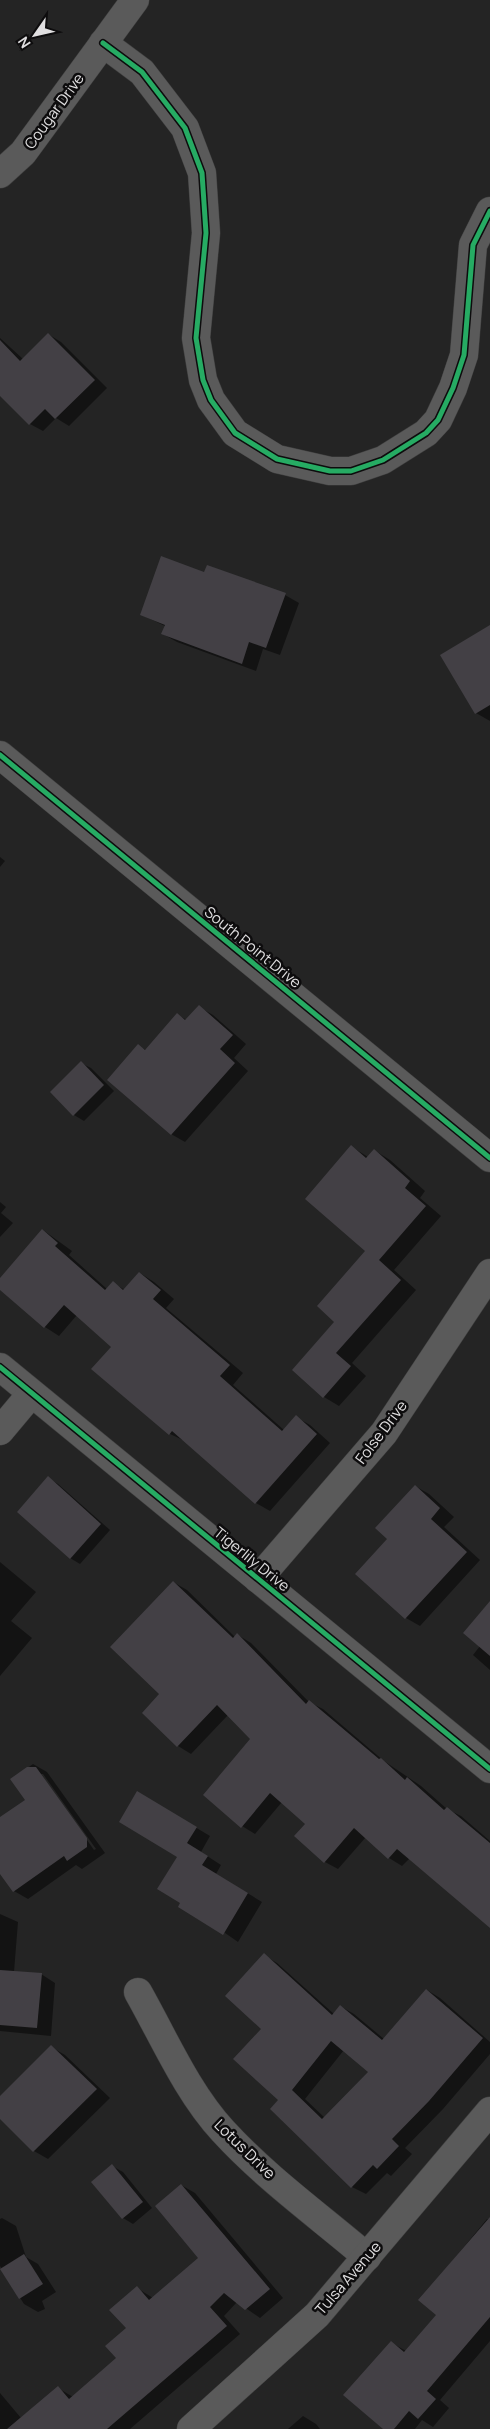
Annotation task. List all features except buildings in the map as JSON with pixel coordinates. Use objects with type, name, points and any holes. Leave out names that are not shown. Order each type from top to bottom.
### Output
[{"type":"street","name":"Cougar Drive","points":[[0,174],[22,153],[135,0]]},
{"type":"street","points":[[103,43],[142,72],[185,128],[202,173],[206,233],[196,338],[203,380],[211,400],[235,433],[277,459],[330,471],[351,471],[383,460],[426,433],[438,420],[453,388],[464,354],[473,245],[490,211]]},
{"type":"street","name":"South Point Drive","points":[[0,755],[490,1158]]},
{"type":"street","name":"Folse Drive","points":[[258,1579],[384,1433],[490,1273]]},
{"type":"street","name":"Tigerlily Drive","points":[[0,1366],[31,1394],[490,1769]]},
{"type":"street","points":[[0,1431],[31,1394]]},
{"type":"street","name":"Lotus Drive","points":[[138,1992],[199,2100],[223,2131],[250,2157],[367,2256]]},
{"type":"street","name":"Tulsa Avenue","points":[[191,2429],[317,2315],[490,2111]]},
{"type":"cycle path","points":[[103,43],[142,72],[185,128],[202,173],[206,233],[196,338],[203,380],[211,400],[235,433],[277,459],[330,471],[351,471],[383,460],[426,433],[438,420],[453,388],[464,355],[473,245],[490,211]]},
{"type":"cycle path","points":[[0,755],[490,1158]]},
{"type":"cycle path","points":[[0,1367],[490,1769]]}]
